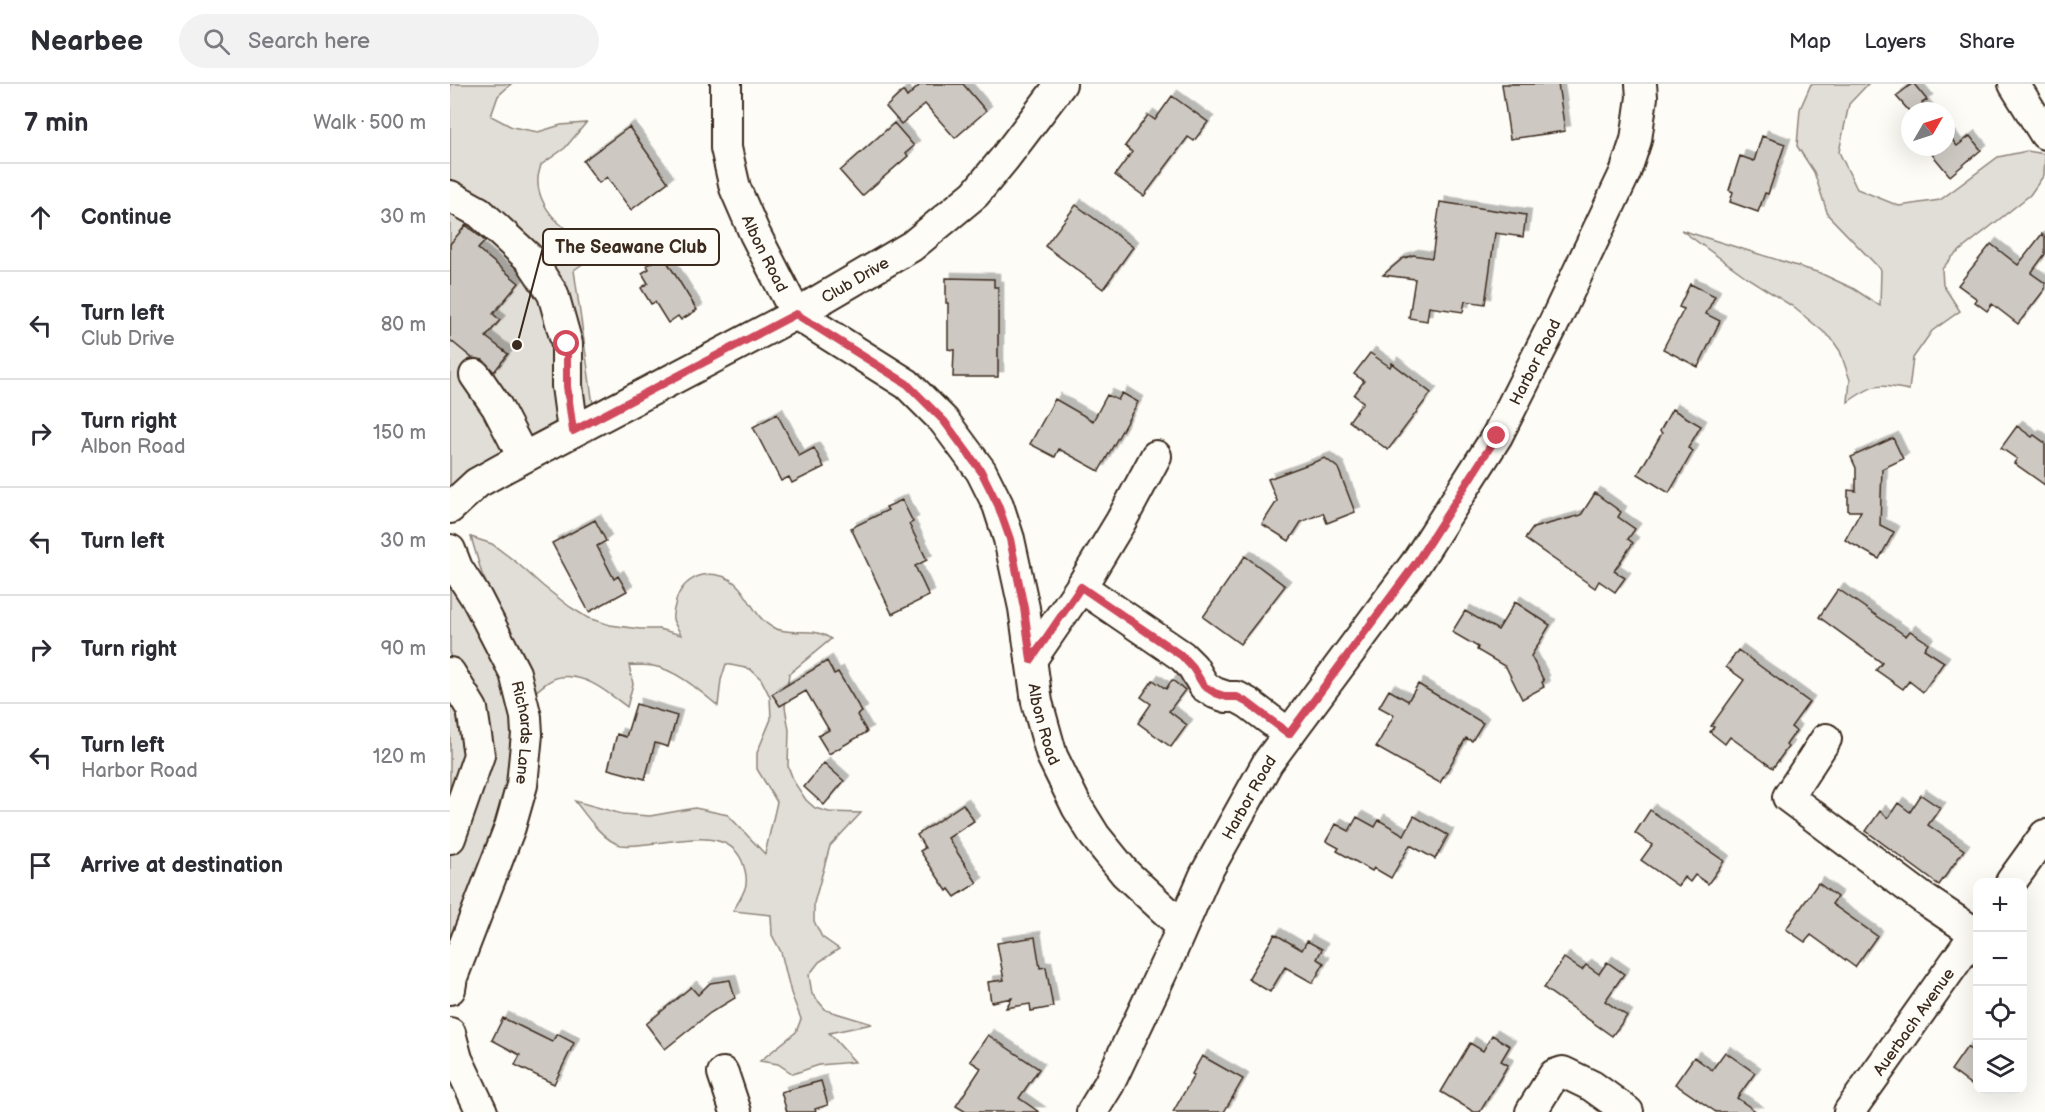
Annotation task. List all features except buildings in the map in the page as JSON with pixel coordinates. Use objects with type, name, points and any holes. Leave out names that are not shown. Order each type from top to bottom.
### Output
[{"type":"street","name":"Albon Road","points":[[726,84],[726,148],[735,188],[755,234],[796,314],[907,384],[944,421],[981,471],[998,505],[1010,539],[1024,608],[1037,702],[1052,756],[1077,807],[1095,836],[1125,873],[1182,926]]},
{"type":"street","name":"Club Drive","points":[[450,508],[477,483],[796,314],[912,246],[975,194],[1061,84]]},
{"type":"street","name":"Harbor Road","points":[[1092,1112],[1109,1084],[1205,875],[1268,762],[1416,563],[1497,436],[1624,173],[1636,140],[1642,97],[1641,84]]},
{"type":"street","points":[[2014,84],[2042,118]]},
{"type":"street","points":[[450,196],[479,212],[530,259],[553,294],[567,344],[567,386],[573,431]]},
{"type":"street","points":[[475,375],[497,407],[523,458]]},
{"type":"street","points":[[1031,660],[1081,587],[1121,521],[1156,456]]},
{"type":"street","name":"Richards Lane","points":[[450,550],[457,568],[477,600],[515,674],[526,717],[527,734],[522,784],[510,826],[452,977],[450,989]]},
{"type":"street","points":[[1081,587],[1182,656],[1204,686],[1215,693],[1237,697],[1248,703],[1289,734]]},
{"type":"street","points":[[450,673],[472,710],[479,755],[450,838]]},
{"type":"street","points":[[1826,739],[1788,797],[1924,899],[1973,930]]},
{"type":"street","points":[[2014,878],[2045,835]]},
{"type":"street","name":"Auerbach Avenue","points":[[1849,1112],[1973,936]]},
{"type":"street","points":[[450,1033],[457,1059],[482,1112]]},
{"type":"street","points":[[1531,1112],[1554,1075],[1563,1072],[1592,1086],[1629,1112]]},
{"type":"street","points":[[723,1073],[736,1112]]},
{"type":"shaded area","points":[[450,84],[511,84],[498,96],[491,116],[512,127],[538,132],[561,125],[586,123],[565,148],[541,165],[538,179],[542,200],[555,219],[574,234],[584,238],[602,240],[626,233],[574,270],[595,419],[450,503]]},
{"type":"shaded area","points":[[1811,84],[1868,84],[1849,104],[1839,152],[1857,189],[1899,206],[1940,200],[1998,157],[2027,151],[2045,154],[2044,175],[2030,195],[1952,257],[1942,269],[1943,285],[1960,311],[1932,331],[1913,358],[1909,390],[1883,386],[1871,388],[1848,402],[1850,380],[1840,351],[1831,338],[1792,306],[1749,279],[1681,230],[1820,273],[1854,289],[1880,306],[1881,270],[1828,215],[1814,172],[1797,146],[1800,109]]},
{"type":"shaded area","points":[[471,537],[492,544],[570,607],[588,618],[610,625],[659,629],[681,635],[673,617],[678,596],[687,583],[694,578],[709,574],[734,582],[760,617],[774,628],[788,632],[816,633],[831,639],[789,674],[785,707],[789,730],[788,766],[794,782],[806,800],[815,808],[829,812],[861,813],[830,846],[814,903],[814,921],[822,937],[839,949],[819,962],[809,975],[812,994],[826,1010],[872,1024],[829,1033],[855,1062],[819,1065],[793,1074],[778,1064],[760,1061],[796,1032],[801,1019],[791,993],[781,952],[772,935],[771,915],[733,911],[745,887],[746,876],[742,861],[733,848],[720,841],[705,839],[621,845],[608,839],[589,820],[575,801],[622,814],[650,816],[695,808],[728,815],[765,854],[777,802],[757,769],[757,753],[771,719],[770,697],[761,679],[750,669],[726,664],[721,680],[718,706],[679,676],[662,668],[644,665],[629,665],[633,684],[627,707],[596,685],[579,678],[560,677],[545,684],[532,695],[503,619],[482,574]]},
{"type":"shaded area","points":[[450,539],[532,710],[450,985]]},
{"type":"place","name":"The Seawane Club","points":[[517,345]]},
{"type":"route","points":[[567,344],[567,386],[573,431],[796,314],[907,384],[944,421],[981,471],[998,505],[1010,539],[1024,608],[1031,660],[1081,587],[1182,656],[1204,686],[1215,693],[1237,697],[1248,703],[1289,734],[1416,563],[1497,436]]}]
